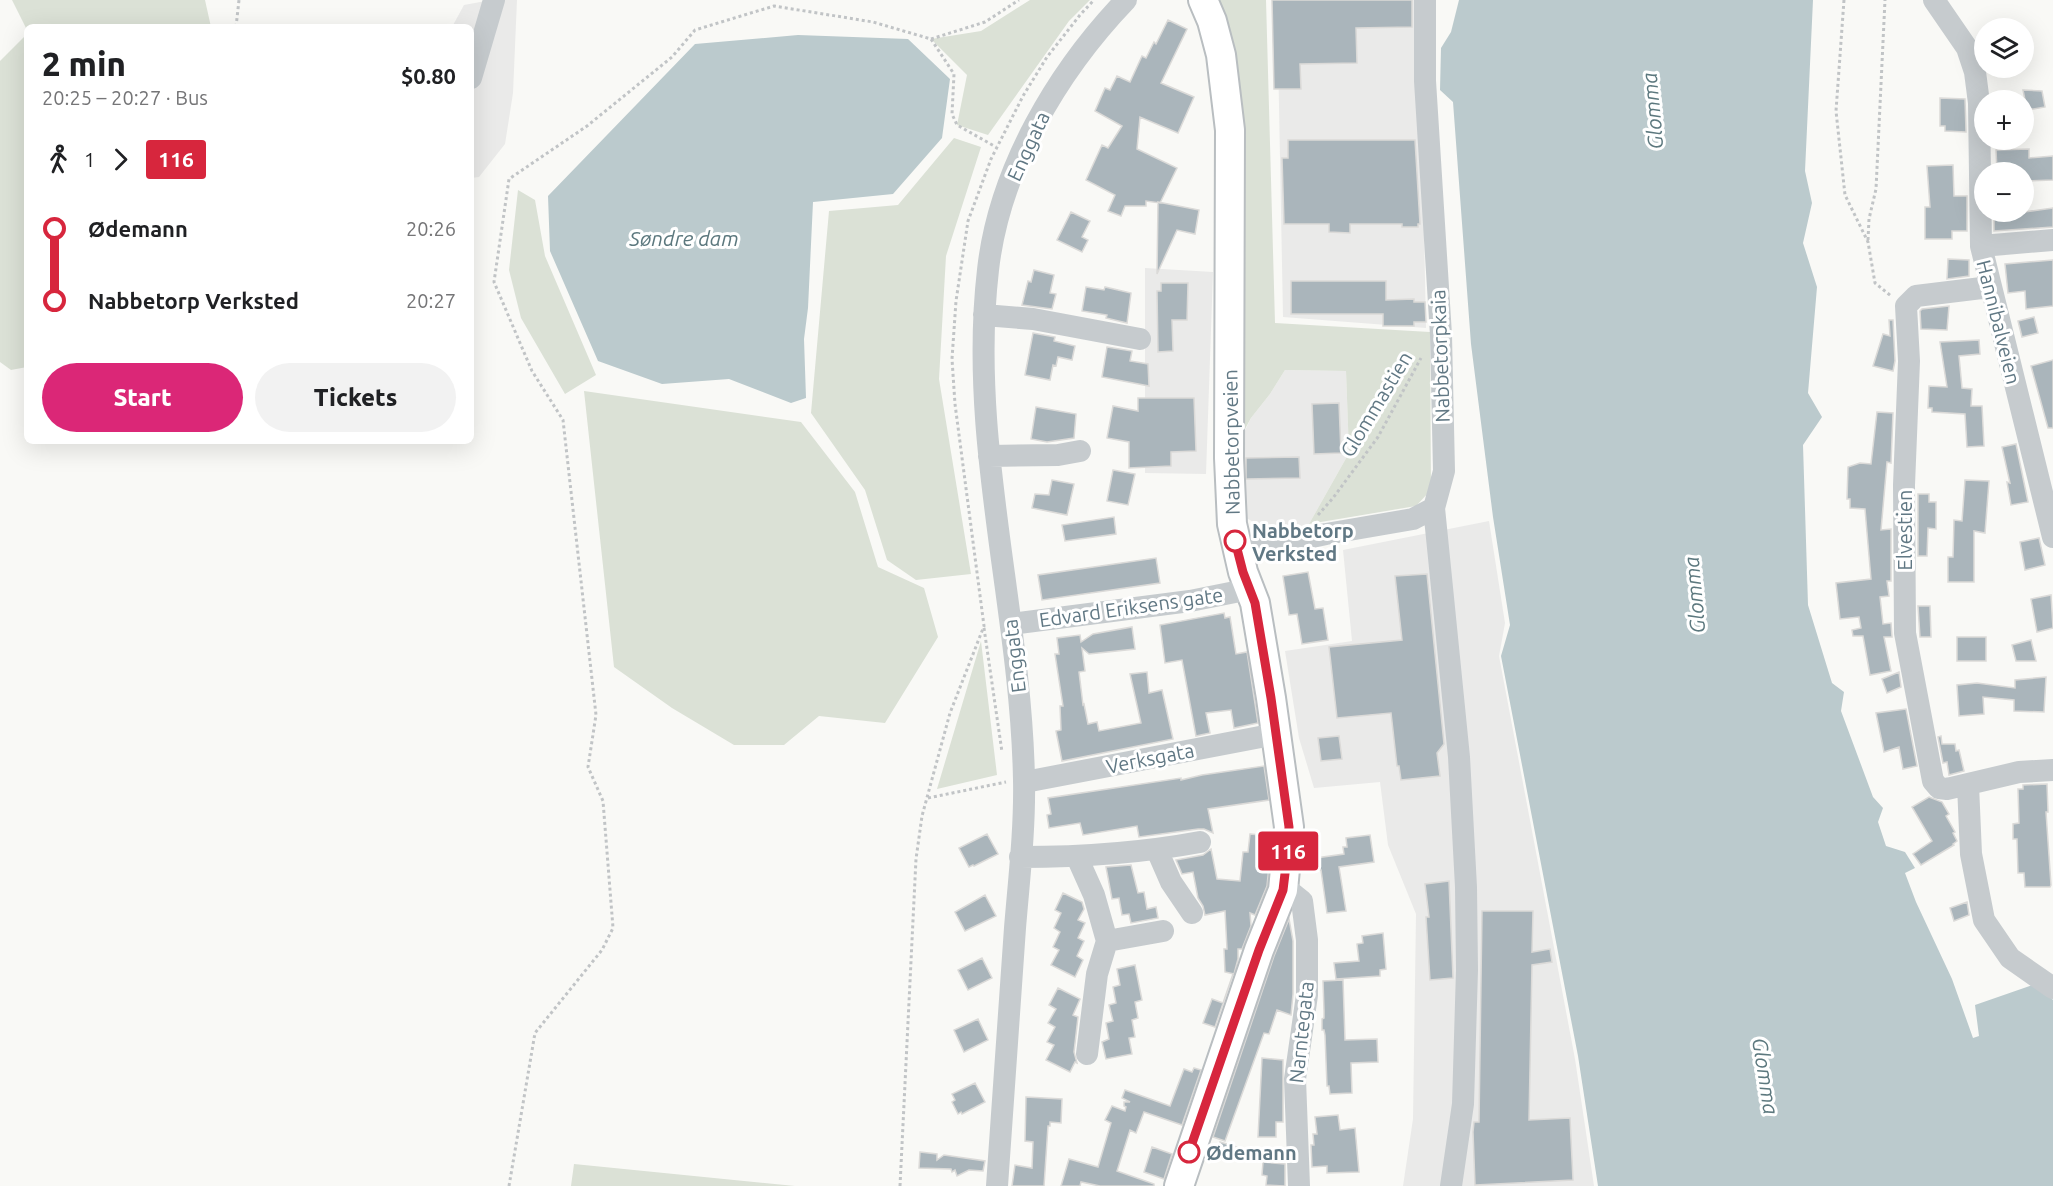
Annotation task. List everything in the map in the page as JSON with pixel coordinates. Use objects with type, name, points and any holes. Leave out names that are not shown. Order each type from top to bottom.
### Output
[{"type":"main road","name":"Nabbetorpveien","points":[[1179,1186],[1259,950],[1283,890],[1289,827],[1255,603],[1243,572],[1232,524],[1229,458],[1230,130],[1221,55],[1212,21],[1203,0]]},
{"type":"street","points":[[474,68],[494,0]]},
{"type":"street","name":"Enggata","points":[[997,1186],[1020,857],[1015,777],[1021,712],[989,456],[985,402],[984,315],[988,269],[995,231],[1020,158],[1058,87],[1085,49],[1126,0]]},
{"type":"street","name":"Nabbetorpkaia","points":[[1425,0],[1425,81],[1441,335],[1444,471],[1434,508]]},
{"type":"street","name":"Hannibalveien","points":[[1934,0],[1967,48],[1975,72],[1979,103],[1981,246],[2053,537]]},
{"type":"street","points":[[1981,246],[2053,240]]},
{"type":"street","points":[[1906,306],[1916,296],[1990,287]]},
{"type":"street","name":"Elvestien","points":[[1906,306],[1909,361],[1904,485],[1905,633],[1933,781],[1939,788],[1947,789],[2019,772],[2053,770]]},
{"type":"street","points":[[984,315],[1034,319],[1140,339]]},
{"type":"street","points":[[989,456],[1058,455],[1080,451]]},
{"type":"street","points":[[1238,553],[1413,519],[1434,508],[1459,757],[1467,887],[1463,1104],[1450,1186]]},
{"type":"street","name":"Edvard Eriksens gate","points":[[1011,624],[1190,600],[1250,589]]},
{"type":"street","name":"Verksgata","points":[[1015,777],[1276,734]]},
{"type":"street","points":[[1978,782],[1971,854],[1984,920],[2010,958],[2053,988]]},
{"type":"street","points":[[1020,857],[1077,857],[1157,850],[1200,842]]},
{"type":"street","points":[[1157,850],[1171,882],[1192,913]]},
{"type":"street","points":[[1077,857],[1094,895],[1107,941],[1097,974],[1088,1054]]},
{"type":"street","name":"Narntegata","points":[[1283,890],[1292,893],[1302,901],[1307,940],[1307,995],[1295,1079],[1299,1186]]},
{"type":"street","points":[[1107,941],[1163,931]]},
{"type":"path","points":[[236,24],[239,0]]},
{"type":"path","points":[[509,1186],[535,1033],[602,950],[613,928],[603,801],[588,767],[596,715],[563,420],[532,371],[494,282],[509,179],[587,126],[672,57],[695,30],[774,6],[873,22],[931,39],[985,22],[1019,0]]},
{"type":"path","points":[[1002,753],[955,404],[952,359],[956,301],[968,221],[996,147],[1047,57],[1094,0]]},
{"type":"path","points":[[1844,0],[1836,111],[1845,195],[1868,242]]},
{"type":"path","points":[[1884,0],[1875,189],[1869,219],[1868,242],[1875,283],[1906,306]]},
{"type":"path","points":[[931,39],[954,74],[952,114],[957,125],[996,147]]},
{"type":"path","name":"Glommastien","points":[[1290,542],[1333,498],[1378,437],[1424,354],[1441,335]]},
{"type":"path","points":[[900,1186],[916,859],[922,816],[950,713],[984,626]]},
{"type":"path","points":[[928,798],[1007,782],[1015,777]]},
{"type":"shaded area","points":[[12,0],[205,0],[210,24],[24,24]]},
{"type":"shaded area","points":[[491,0],[517,0],[513,93],[505,144],[479,177],[474,178],[474,24],[454,24],[464,5]]},
{"type":"shaded area","points":[[1030,0],[1090,0],[1069,21],[988,135],[957,125],[967,75],[931,39],[981,31]]},
{"type":"shaded area","points":[[1217,0],[1266,0],[1275,323],[1430,332],[1431,490],[1416,506],[1309,524],[1349,453],[1346,371],[1285,370],[1251,418],[1237,444]]},
{"type":"shaded area","points":[[1277,0],[1414,0],[1423,183],[1426,328],[1283,317]]},
{"type":"shaded area","points":[[24,37],[24,368],[11,370],[0,362],[0,61]]},
{"type":"shaded area","points":[[954,138],[981,147],[946,256],[939,379],[971,574],[916,580],[887,560],[865,490],[811,413],[829,211],[898,205]]},
{"type":"shaded area","points":[[518,190],[535,200],[545,256],[596,375],[565,394],[521,318],[509,270]]},
{"type":"shaded area","points":[[1145,268],[1213,272],[1206,474],[1145,473]]},
{"type":"shaded area","points":[[1285,370],[1346,371],[1349,453],[1309,524],[1272,533],[1243,516],[1238,445],[1251,418]]},
{"type":"shaded area","points":[[584,391],[801,422],[855,492],[878,567],[924,588],[938,637],[885,723],[819,716],[784,745],[734,745],[672,708],[614,667]]},
{"type":"shaded area","points":[[1489,521],[1505,623],[1499,656],[1575,1059],[1594,1186],[1403,1186],[1413,1119],[1416,914],[1388,845],[1380,782],[1314,788],[1299,738],[1285,651],[1352,641],[1343,550]]},
{"type":"shaded area","points":[[981,641],[997,775],[937,789]]},
{"type":"shaded area","points":[[574,1164],[795,1186],[571,1186]]},
{"type":"water","name":"Glomma","points":[[1459,0],[1813,0],[1805,171],[1812,203],[1803,243],[1817,287],[1808,393],[1822,417],[1803,445],[1808,605],[1832,683],[1844,692],[1841,711],[1873,797],[1883,808],[1878,822],[1886,846],[1905,852],[1915,868],[1905,873],[1952,979],[1973,1038],[1979,1036],[1975,1005],[2038,983],[2053,1000],[2053,1186],[1598,1186],[1578,1056],[1501,656],[1510,625],[1493,517],[1471,344],[1453,102],[1440,90],[1441,48],[1451,32]]},
{"type":"water","name":"Søndre dam","points":[[798,35],[908,39],[950,79],[942,138],[893,194],[813,202],[808,308],[804,339],[806,398],[791,403],[729,379],[662,384],[598,361],[550,251],[548,196],[695,44]]},
{"type":"building","points":[[1272,0],[1412,0],[1412,27],[1356,28],[1357,63],[1300,64],[1301,89],[1274,89]]},
{"type":"building","points":[[1168,20],[1187,29],[1161,83],[1194,97],[1178,133],[1140,117],[1137,149],[1177,168],[1160,203],[1146,201],[1146,206],[1125,206],[1121,216],[1108,211],[1115,195],[1086,180],[1102,145],[1108,148],[1122,126],[1095,111],[1105,88],[1110,90],[1117,76],[1130,82],[1142,56],[1146,58]]},
{"type":"building","points":[[2034,91],[2042,91],[2045,107],[2034,109]]},
{"type":"building","points":[[1940,98],[1965,99],[1966,132],[1945,131],[1945,126],[1940,126]]},
{"type":"building","points":[[1288,140],[1415,140],[1420,224],[1418,227],[1402,227],[1402,224],[1350,224],[1350,233],[1329,232],[1329,224],[1284,224],[1282,158],[1288,158]]},
{"type":"building","points":[[1996,150],[2029,150],[2029,158],[2053,156],[2053,180],[2034,181],[2034,162],[1997,162]]},
{"type":"building","points":[[1953,165],[1954,196],[1967,196],[1967,231],[1952,231],[1952,239],[1925,239],[1925,207],[1930,207],[1927,166]]},
{"type":"building","points":[[1158,202],[1199,210],[1195,234],[1177,230],[1157,274]]},
{"type":"building","points":[[2053,208],[2053,227],[1994,231],[1994,222],[2034,222],[2034,211]]},
{"type":"building","points":[[1071,212],[1090,221],[1082,237],[1088,240],[1082,252],[1057,240]]},
{"type":"building","points":[[1948,259],[1969,260],[1969,276],[1947,279]]},
{"type":"building","points":[[2053,260],[2053,306],[2026,309],[2025,291],[2008,293],[2005,264]]},
{"type":"building","points":[[1034,270],[1054,275],[1050,293],[1056,294],[1052,309],[1022,305],[1028,281],[1031,282]]},
{"type":"building","points":[[1291,281],[1386,281],[1386,300],[1414,299],[1414,302],[1425,302],[1426,322],[1414,322],[1414,326],[1383,326],[1383,314],[1291,314]]},
{"type":"building","points":[[1161,283],[1188,283],[1187,320],[1172,320],[1173,351],[1158,352],[1157,291],[1161,291]]},
{"type":"building","points":[[1086,287],[1104,290],[1105,287],[1131,293],[1127,323],[1106,318],[1107,315],[1082,311]]},
{"type":"building","points":[[1949,306],[1947,330],[1921,329],[1920,311],[1922,309]]},
{"type":"building","points":[[2034,317],[2038,333],[2022,337],[2018,321]]},
{"type":"building","points":[[1889,320],[1893,320],[1895,361],[1893,371],[1873,366],[1883,334],[1890,336]]},
{"type":"building","points":[[1033,333],[1055,337],[1054,341],[1075,346],[1072,360],[1058,357],[1056,366],[1053,365],[1050,380],[1025,375]]},
{"type":"building","points":[[1979,340],[1980,354],[1959,356],[1962,388],[1972,389],[1971,406],[1982,406],[1984,446],[1967,447],[1965,414],[1932,412],[1932,408],[1928,408],[1929,386],[1947,387],[1940,342]]},
{"type":"building","points":[[1107,347],[1132,351],[1130,361],[1148,364],[1149,386],[1102,377]]},
{"type":"building","points":[[2053,360],[2053,428],[2048,428],[2031,366]]},
{"type":"building","points":[[1138,398],[1194,398],[1196,451],[1171,452],[1171,466],[1129,468],[1129,442],[1107,438],[1113,406],[1138,411]]},
{"type":"building","points":[[1339,403],[1341,453],[1314,454],[1312,404]]},
{"type":"building","points":[[1036,407],[1076,414],[1074,438],[1047,442],[1031,439]]},
{"type":"building","points":[[1877,412],[1893,413],[1891,463],[1887,462],[1881,530],[1891,529],[1891,581],[1887,581],[1889,596],[1880,597],[1883,624],[1891,623],[1892,637],[1884,637],[1891,671],[1870,675],[1863,636],[1853,636],[1852,630],[1861,628],[1859,617],[1840,619],[1836,583],[1871,579],[1865,509],[1850,508],[1850,499],[1847,499],[1848,467],[1860,463],[1871,464]]},
{"type":"building","points":[[2016,444],[2028,502],[2011,505],[2007,482],[2010,483],[2002,447]]},
{"type":"building","points":[[1299,457],[1300,478],[1246,479],[1246,458]]},
{"type":"building","points":[[1113,470],[1135,474],[1128,505],[1107,501]]},
{"type":"building","points":[[1052,480],[1074,484],[1067,515],[1032,508],[1035,494],[1049,495]]},
{"type":"building","points":[[1965,480],[1989,481],[1985,533],[1974,531],[1974,582],[1948,582],[1948,557],[1953,557],[1954,520],[1962,521]]},
{"type":"building","points":[[1918,494],[1929,494],[1929,502],[1936,502],[1936,529],[1928,528],[1927,556],[1918,556]]},
{"type":"building","points":[[1114,517],[1116,534],[1065,541],[1062,525]]},
{"type":"building","points":[[2039,538],[2045,565],[2025,570],[2020,542]]},
{"type":"building","points":[[1156,558],[1160,583],[1042,600],[1038,575]]},
{"type":"building","points":[[1308,572],[1315,609],[1323,608],[1328,640],[1302,644],[1297,614],[1289,615],[1283,576]]},
{"type":"building","points":[[1427,574],[1444,744],[1437,753],[1440,776],[1401,780],[1399,766],[1397,766],[1391,713],[1337,718],[1329,647],[1402,640],[1395,576]]},
{"type":"building","points":[[2051,595],[2053,628],[2037,632],[2031,599]]},
{"type":"building","points":[[1918,606],[1930,606],[1931,637],[1920,637]]},
{"type":"building","points":[[1224,613],[1225,618],[1230,617],[1236,654],[1247,652],[1258,723],[1234,728],[1231,710],[1206,713],[1210,733],[1196,736],[1182,660],[1165,663],[1160,625]]},
{"type":"building","points":[[1132,627],[1135,649],[1089,654],[1082,648],[1085,671],[1079,672],[1088,724],[1097,722],[1099,731],[1141,723],[1130,674],[1147,672],[1149,693],[1162,690],[1173,739],[1062,761],[1056,731],[1061,730],[1060,706],[1063,706],[1055,654],[1059,654],[1057,638],[1080,635],[1081,642],[1093,634]]},
{"type":"building","points":[[1957,637],[1986,637],[1986,661],[1957,661]]},
{"type":"building","points":[[2031,640],[2036,661],[2016,661],[2012,645]]},
{"type":"building","points":[[1899,672],[1901,687],[1887,693],[1882,679]]},
{"type":"building","points":[[2046,677],[2044,712],[2014,711],[2014,700],[1983,697],[1984,714],[1959,716],[1957,685],[1977,683],[2015,688],[2015,680]]},
{"type":"building","points":[[1906,709],[1917,766],[1903,769],[1899,747],[1884,752],[1876,713]]},
{"type":"building","points":[[1339,736],[1342,759],[1321,761],[1318,738]]},
{"type":"building","points":[[1941,736],[1942,744],[1955,744],[1956,751],[1959,750],[1964,771],[1949,775],[1947,762],[1943,763],[1938,737]]},
{"type":"building","points":[[1264,766],[1269,800],[1208,809],[1213,833],[1198,829],[1139,837],[1137,826],[1083,835],[1080,823],[1049,828],[1047,815],[1051,814],[1048,798]]},
{"type":"building","points":[[2047,784],[2048,812],[2046,812],[2051,885],[2050,887],[2025,887],[2024,873],[2018,873],[2017,839],[2013,839],[2013,824],[2019,823],[2018,789],[2023,789],[2023,785]]},
{"type":"building","points":[[1929,797],[1942,802],[1949,814],[1946,816],[1957,841],[1921,865],[1913,854],[1932,841],[1912,807]]},
{"type":"building","points":[[987,834],[998,854],[969,867],[959,848]]},
{"type":"building","points":[[1250,834],[1272,836],[1267,886],[1255,915],[1250,913],[1251,926],[1242,949],[1238,949],[1234,974],[1225,972],[1224,949],[1227,949],[1225,911],[1205,915],[1198,898],[1193,872],[1182,874],[1176,860],[1203,855],[1211,849],[1217,879],[1240,881],[1243,852],[1248,852]]},
{"type":"building","points":[[1370,835],[1374,862],[1339,867],[1346,911],[1327,913],[1321,870],[1318,870],[1316,858],[1344,854],[1343,847],[1347,847],[1346,838]]},
{"type":"building","points":[[1131,865],[1138,893],[1144,892],[1147,909],[1156,907],[1158,918],[1131,923],[1129,914],[1122,915],[1119,898],[1112,899],[1106,867]]},
{"type":"building","points":[[1449,881],[1453,978],[1430,980],[1426,917],[1429,917],[1425,884]]},
{"type":"building","points":[[1063,893],[1082,902],[1084,909],[1078,920],[1085,923],[1078,938],[1084,941],[1077,956],[1083,960],[1075,977],[1051,965],[1059,950],[1053,947],[1060,932],[1054,928],[1061,913],[1055,910]]},
{"type":"building","points":[[985,895],[996,916],[965,931],[955,912]]},
{"type":"building","points":[[1967,902],[1969,915],[1954,921],[1950,908]]},
{"type":"building","points":[[1482,911],[1533,911],[1532,952],[1550,949],[1552,962],[1532,965],[1529,1120],[1570,1118],[1573,1180],[1475,1185],[1473,1132],[1474,1122],[1479,1122]]},
{"type":"building","points":[[1289,919],[1293,941],[1291,1015],[1277,1010],[1269,1034],[1264,1033],[1225,1141],[1213,1137],[1274,956]]},
{"type":"building","points":[[1383,933],[1386,969],[1380,970],[1380,976],[1336,979],[1334,963],[1359,961],[1357,944],[1363,943],[1362,936]]},
{"type":"building","points":[[982,958],[992,978],[968,990],[958,970]]},
{"type":"building","points":[[1135,965],[1142,1000],[1135,1002],[1138,1018],[1132,1020],[1135,1037],[1129,1038],[1132,1054],[1106,1059],[1102,1042],[1109,1039],[1106,1023],[1113,1021],[1109,1005],[1116,1003],[1113,987],[1120,985],[1117,969]]},
{"type":"building","points":[[1233,974],[1215,1027],[1203,1023],[1212,999],[1223,1003]]},
{"type":"building","points":[[1343,980],[1345,1040],[1377,1039],[1378,1062],[1351,1063],[1352,1093],[1330,1094],[1329,1086],[1327,1086],[1325,1035],[1322,1030],[1323,981]]},
{"type":"building","points":[[1058,988],[1080,999],[1073,1015],[1078,1017],[1074,1052],[1077,1063],[1075,1062],[1070,1072],[1046,1060],[1054,1045],[1047,1042],[1055,1027],[1048,1023],[1056,1009],[1049,1005]]},
{"type":"building","points":[[978,1019],[988,1040],[964,1052],[954,1030]]},
{"type":"building","points":[[1262,1058],[1283,1060],[1283,1122],[1276,1122],[1276,1137],[1258,1137]]},
{"type":"building","points":[[1194,1068],[1201,1070],[1182,1125],[1144,1112],[1136,1133],[1130,1130],[1117,1171],[1154,1184],[1154,1186],[1100,1186],[1081,1182],[1080,1186],[1061,1186],[1069,1159],[1098,1167],[1111,1123],[1105,1120],[1112,1106],[1125,1111],[1124,1102],[1130,1102],[1122,1098],[1125,1090],[1170,1106],[1184,1069],[1192,1072]]},
{"type":"building","points":[[975,1083],[985,1102],[958,1114],[952,1102],[955,1100],[952,1094]]},
{"type":"building","points":[[1026,1097],[1062,1099],[1061,1123],[1050,1122],[1048,1126],[1044,1186],[1012,1186],[1015,1165],[1032,1168],[1033,1142],[1025,1141]]},
{"type":"building","points":[[1338,1115],[1340,1130],[1355,1128],[1359,1172],[1327,1173],[1327,1166],[1312,1167],[1311,1145],[1314,1145],[1313,1134],[1317,1134],[1315,1117]]},
{"type":"building","points":[[1220,1142],[1237,1147],[1234,1160],[1216,1155]]},
{"type":"building","points":[[1152,1147],[1172,1154],[1164,1179],[1144,1172]]},
{"type":"building","points":[[920,1152],[937,1154],[937,1160],[944,1155],[985,1161],[983,1171],[969,1170],[957,1176],[955,1170],[952,1172],[951,1169],[919,1168]]},
{"type":"building","points":[[1263,1162],[1285,1164],[1285,1186],[1266,1185],[1267,1176],[1262,1175]]},
{"type":"bus line","name":"116","points":[[1189,1152],[1259,950],[1283,890],[1287,857],[1289,827],[1271,698],[1255,603],[1243,572],[1235,541]]},
{"type":"place","name":"Nabbetorp Verksted","points":[[1235,541]]},
{"type":"place","name":"Ødemann","points":[[1189,1152]]}]
